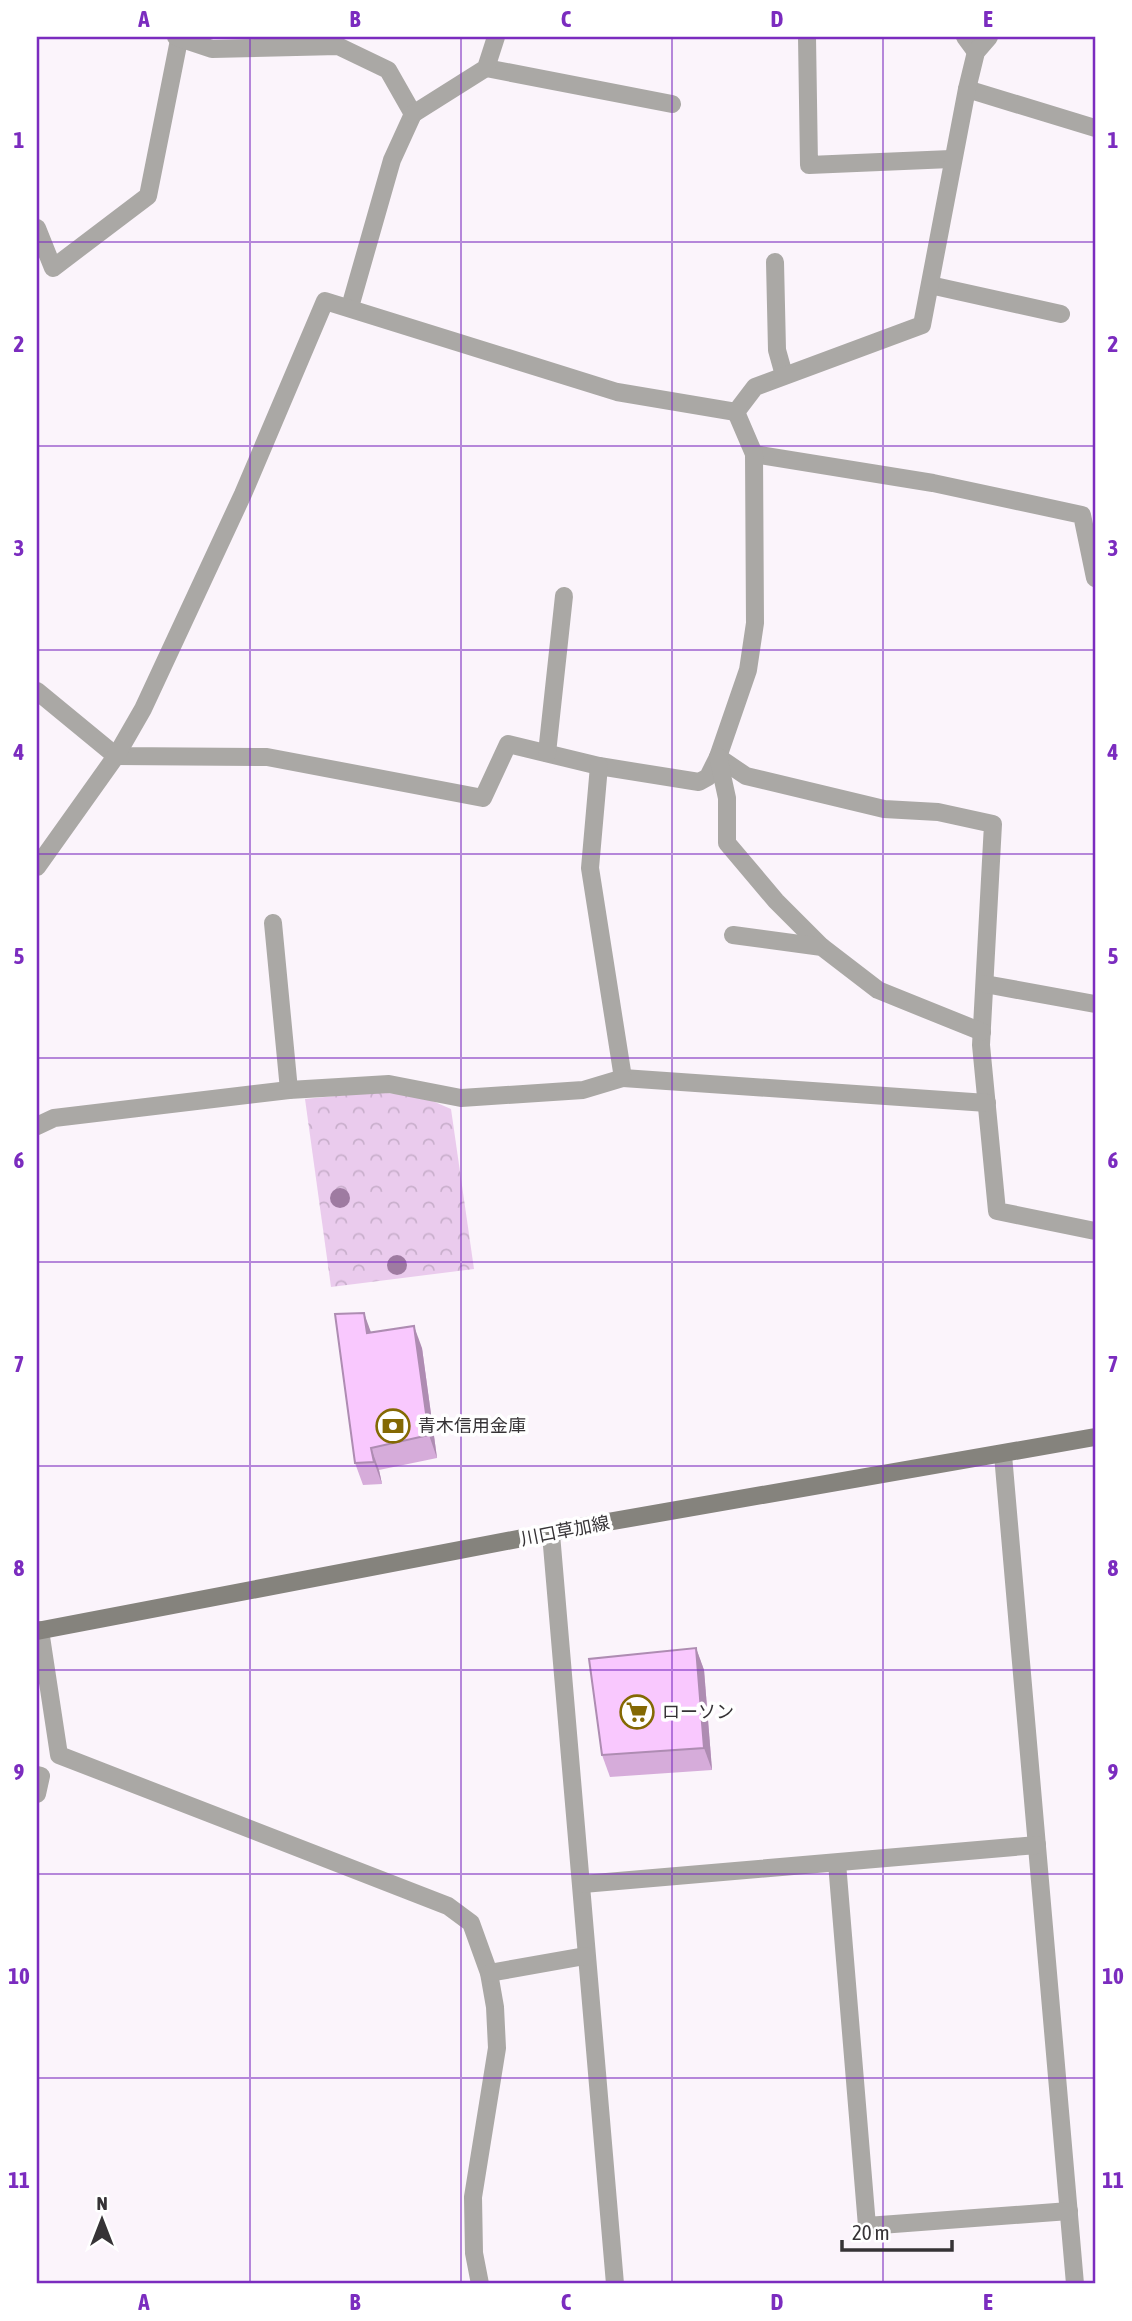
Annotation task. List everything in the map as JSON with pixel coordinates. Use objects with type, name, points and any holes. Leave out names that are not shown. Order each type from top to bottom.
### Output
[{"type":"main road","name":"川口草加線","points":[[38,1630],[551,1534],[1095,1437]]},
{"type":"street","points":[[350,307],[392,160],[413,114],[486,68],[496,37]]},
{"type":"street","points":[[807,37],[809,165],[951,159]]},
{"type":"street","points":[[965,37],[976,52]]},
{"type":"street","points":[[736,412],[755,387],[922,325],[951,159],[967,89],[976,52],[989,37]]},
{"type":"street","points":[[37,228],[52,268],[148,196],[177,38],[212,49],[258,42],[338,46],[388,70],[413,114]]},
{"type":"street","points":[[486,68],[671,104]]},
{"type":"street","points":[[967,89],[1095,128]]},
{"type":"street","points":[[775,262],[777,350],[784,375]]},
{"type":"street","points":[[930,285],[1061,314]]},
{"type":"street","points":[[37,867],[116,757],[143,709],[243,494],[325,301],[617,392],[736,412]]},
{"type":"street","points":[[37,691],[116,757],[267,757],[483,798],[508,744],[599,766],[699,782],[708,777],[718,757],[748,670],[755,623],[754,454],[736,412]]},
{"type":"street","points":[[754,454],[933,484],[1082,515],[1095,578]]},
{"type":"street","points":[[547,753],[564,596]]},
{"type":"street","points":[[718,757],[727,798],[727,843],[776,901],[822,947],[878,990],[982,1032]]},
{"type":"street","points":[[718,757],[746,776],[884,809],[938,812],[993,824],[982,1032],[997,1211],[1095,1231]]},
{"type":"street","points":[[599,766],[590,868],[622,1077]]},
{"type":"street","points":[[273,923],[289,1090]]},
{"type":"street","points":[[733,935],[822,947]]},
{"type":"street","points":[[985,985],[1095,1004]]},
{"type":"street","points":[[37,1126],[54,1118],[289,1090],[389,1084],[461,1098],[583,1090],[622,1077],[986,1103]]},
{"type":"street","points":[[1003,1455],[1075,2284]]},
{"type":"street","points":[[551,1534],[583,1884],[585,1956],[615,2284]]},
{"type":"street","points":[[38,1630],[60,1755],[448,1906],[471,1923],[489,1973],[497,2048],[473,2197],[474,2253],[480,2284]]},
{"type":"street","points":[[37,1775],[41,1776],[37,1794]]},
{"type":"street","points":[[583,1884],[1037,1845]]},
{"type":"street","points":[[837,1863],[867,2226],[1069,2211]]},
{"type":"street","points":[[489,1973],[585,1956]]},
{"type":"green space","points":[[375,1092],[421,1096],[451,1109],[474,1269],[331,1287],[305,1099]]},
{"type":"building","points":[[364,1313],[367,1333],[414,1326],[429,1435],[371,1448],[374,1462],[355,1463],[335,1314]]},
{"type":"building","points":[[696,1648],[704,1748],[602,1755],[589,1659]]},
{"type":"place","name":"青木信用金庫","points":[[393,1426]]},
{"type":"place","name":"ローソン","points":[[637,1712]]}]
